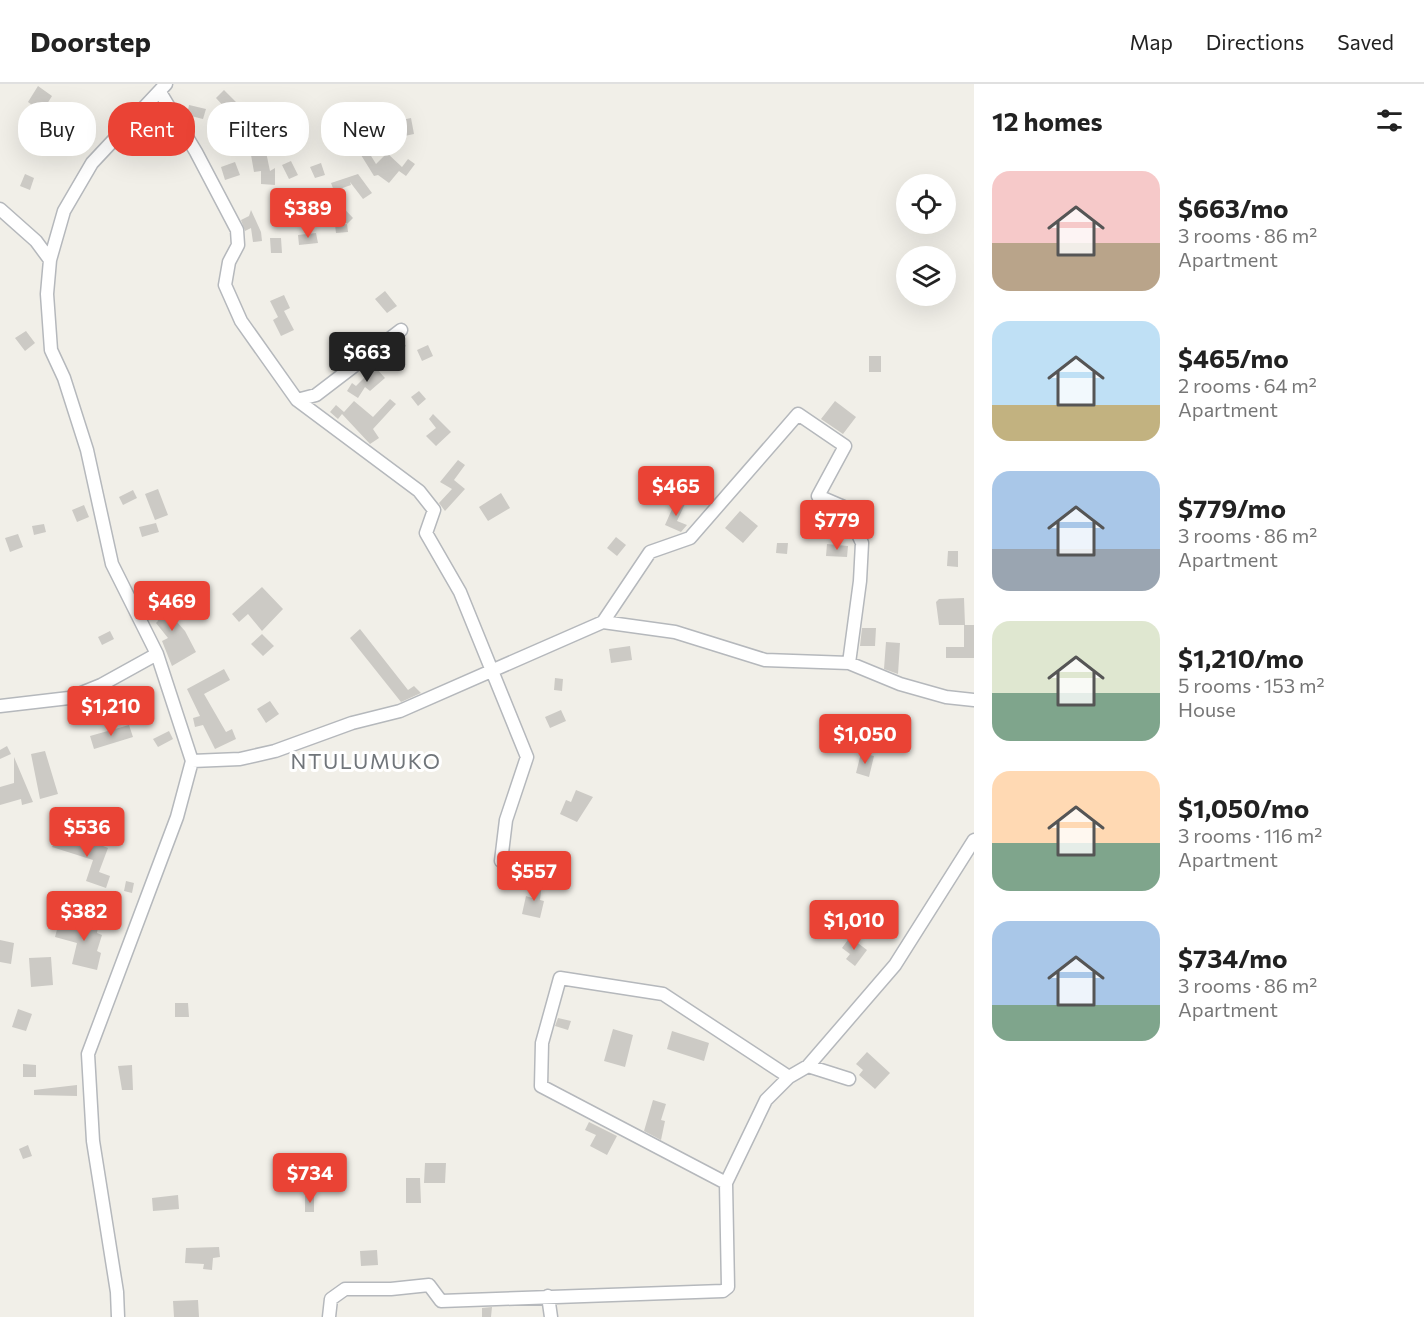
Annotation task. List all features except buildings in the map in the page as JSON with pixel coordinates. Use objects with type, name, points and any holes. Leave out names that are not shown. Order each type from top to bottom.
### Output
[{"type":"street","points":[[118,1317],[117,1292],[93,1142],[88,1054],[177,817],[192,761],[157,654],[112,564],[87,450],[64,378],[51,350],[47,294],[50,260],[64,211],[92,163],[163,88],[237,230],[238,246],[229,262],[225,285],[242,321],[297,400],[420,490],[434,510],[426,533],[460,592],[526,757],[506,820],[501,861]]},
{"type":"street","points":[[0,209],[36,241],[50,260]]},
{"type":"street","points":[[297,400],[316,395],[401,330]]},
{"type":"street","points":[[192,761],[240,759],[275,751],[352,723],[400,711],[603,622],[650,552],[690,538],[798,414],[845,446],[818,496],[846,508],[862,543],[860,581],[849,663]]},
{"type":"street","points":[[603,622],[675,632],[765,660],[849,663],[900,684],[946,697],[974,700]]},
{"type":"street","points":[[0,706],[69,698],[101,685],[157,654]]},
{"type":"street","points":[[329,1317],[331,1299],[345,1288],[429,1285],[441,1301],[723,1291],[728,1287],[726,1182],[766,1100],[789,1077],[808,1066],[895,965],[974,840]]},
{"type":"street","points":[[726,1182],[541,1086],[542,1043],[560,978],[663,994],[789,1077]]},
{"type":"street","points":[[808,1066],[849,1079]]},
{"type":"street","points":[[548,1296],[551,1317]]},
{"type":"district","name":"NTULUMUKO","points":[[366,760]]}]
